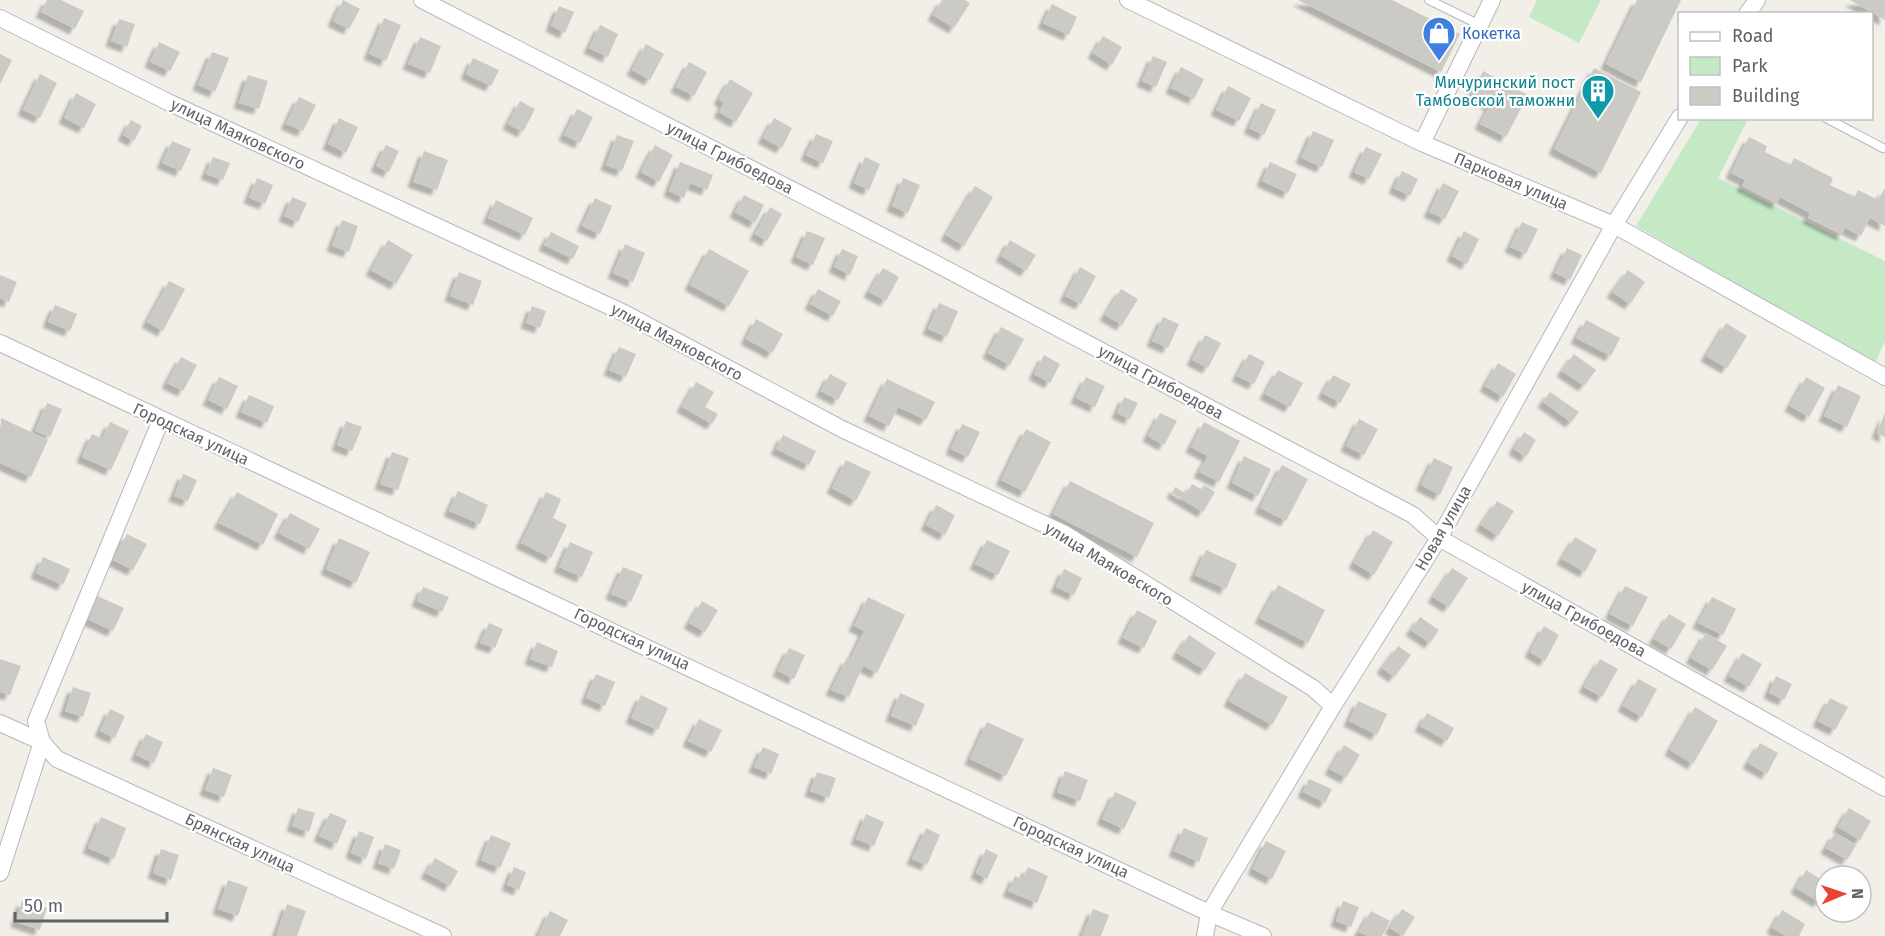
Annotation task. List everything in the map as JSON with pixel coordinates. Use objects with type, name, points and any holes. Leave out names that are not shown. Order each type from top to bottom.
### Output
[{"type":"street","name":"улица Грибоедова","points":[[422,0],[925,258],[1413,514],[1439,538],[1885,788]]},
{"type":"street","points":[[1422,143],[1492,0]]},
{"type":"street","name":"Парковая улица","points":[[1132,1],[1422,143],[1614,225],[1885,377]]},
{"type":"street","name":"улица Маяковского","points":[[0,18],[168,102],[624,312],[842,429],[1065,534],[1313,688],[1333,706]]},
{"type":"street","name":"Новая улица","points":[[1206,936],[1209,912],[1333,706],[1439,538],[1614,225],[1678,120]]},
{"type":"street","name":"Городская улица","points":[[0,343],[1263,936]]},
{"type":"street","points":[[0,873],[42,742],[36,721],[161,420]]},
{"type":"street","name":"Брянская улица","points":[[0,723],[42,742],[57,759],[443,936]]},
{"type":"lane","points":[[1429,0],[1480,25]]},
{"type":"lane","points":[[1830,120],[1883,148]]},
{"type":"green space","points":[[1537,0],[1601,0],[1579,43],[1529,17]]},
{"type":"green space","points":[[1700,120],[1747,120],[1718,178],[1885,261],[1885,341],[1875,363],[1636,226]]},
{"type":"building","points":[[47,0],[61,0],[84,11],[75,29],[41,12]]},
{"type":"building","points":[[343,0],[360,9],[349,29],[333,21]]},
{"type":"building","points":[[942,0],[965,0],[970,3],[954,28],[933,15]]},
{"type":"building","points":[[1298,0],[1392,0],[1460,34],[1441,72]]},
{"type":"building","points":[[1637,0],[1681,0],[1641,82],[1606,64]]},
{"type":"building","points":[[1850,0],[1885,0],[1885,20]]},
{"type":"building","points":[[1052,4],[1077,17],[1069,35],[1043,23]]},
{"type":"building","points":[[559,6],[574,12],[565,33],[551,26]]},
{"type":"building","points":[[384,18],[401,25],[386,61],[369,54]]},
{"type":"building","points":[[119,19],[135,24],[127,47],[111,41]]},
{"type":"building","points":[[600,25],[618,34],[608,57],[589,48]]},
{"type":"building","points":[[1103,36],[1122,47],[1112,65],[1093,53]]},
{"type":"building","points":[[420,37],[441,46],[430,73],[408,64]]},
{"type":"building","points":[[159,42],[180,52],[170,71],[150,62]]},
{"type":"building","points":[[646,44],[664,54],[650,80],[632,70]]},
{"type":"building","points":[[212,52],[229,58],[215,92],[198,85]]},
{"type":"building","points":[[0,54],[12,60],[0,84]]},
{"type":"building","points":[[1153,56],[1167,62],[1156,87],[1142,81]]},
{"type":"building","points":[[473,58],[499,70],[491,86],[466,74]]},
{"type":"building","points":[[689,62],[707,72],[694,96],[676,87]]},
{"type":"building","points":[[1181,67],[1204,79],[1194,99],[1171,88]]},
{"type":"building","name":"Мичуринский пост Тамбовской таможни","points":[[1594,68],[1641,92],[1601,173],[1554,149]]},
{"type":"building","points":[[1483,71],[1528,95],[1506,137],[1480,124],[1490,105],[1471,95]]},
{"type":"building","points":[[40,74],[57,83],[40,118],[23,110]]},
{"type":"building","points":[[248,75],[268,81],[259,109],[239,103]]},
{"type":"building","points":[[730,79],[753,93],[736,122],[719,112],[724,103],[719,99]]},
{"type":"building","points":[[1228,86],[1251,98],[1239,121],[1216,110]]},
{"type":"building","points":[[76,93],[96,104],[84,128],[64,118]]},
{"type":"building","points":[[299,97],[316,105],[303,131],[286,124]]},
{"type":"building","points":[[520,101],[535,109],[523,132],[508,124]]},
{"type":"building","points":[[1261,103],[1276,110],[1264,135],[1249,128]]},
{"type":"building","points":[[577,109],[593,117],[580,143],[564,135]]},
{"type":"building","points":[[339,118],[358,127],[346,153],[328,144]]},
{"type":"building","points":[[774,118],[792,128],[782,148],[763,138]]},
{"type":"building","points":[[131,120],[142,126],[134,141],[123,135]]},
{"type":"building","points":[[1313,131],[1334,140],[1322,167],[1301,158]]},
{"type":"building","points":[[816,134],[833,141],[823,163],[806,155]]},
{"type":"building","points":[[617,135],[634,141],[622,171],[606,165]]},
{"type":"building","points":[[1749,137],[1767,146],[1765,152],[1791,165],[1794,158],[1833,178],[1830,185],[1855,197],[1858,190],[1878,200],[1885,188],[1885,226],[1870,218],[1861,236],[1845,228],[1842,235],[1808,218],[1810,213],[1780,197],[1777,204],[1742,186],[1745,180],[1731,173]]},
{"type":"building","points":[[172,141],[191,149],[181,171],[162,163]]},
{"type":"building","points":[[386,145],[399,151],[389,172],[376,166]]},
{"type":"building","points":[[655,145],[673,155],[659,182],[641,172]]},
{"type":"building","points":[[1366,147],[1382,154],[1369,179],[1354,172]]},
{"type":"building","points":[[424,151],[448,160],[437,190],[413,182]]},
{"type":"building","points":[[213,157],[230,163],[223,180],[206,174]]},
{"type":"building","points":[[865,157],[880,164],[869,190],[854,183]]},
{"type":"building","points":[[680,162],[713,175],[707,190],[690,183],[684,198],[669,191]]},
{"type":"building","points":[[1270,162],[1297,174],[1288,193],[1262,181]]},
{"type":"building","points":[[1402,171],[1418,179],[1410,196],[1394,188]]},
{"type":"building","points":[[257,178],[273,185],[265,204],[249,198]]},
{"type":"building","points":[[903,178],[920,185],[908,213],[892,206]]},
{"type":"building","points":[[1443,183],[1459,191],[1445,219],[1429,212]]},
{"type":"building","points":[[975,186],[993,197],[964,246],[946,235]]},
{"type":"building","points":[[744,195],[764,205],[755,223],[735,212]]},
{"type":"building","points":[[292,197],[307,203],[298,222],[284,216]]},
{"type":"building","points":[[595,198],[612,206],[600,234],[582,226]]},
{"type":"building","points":[[496,200],[533,218],[525,235],[488,218]]},
{"type":"building","points":[[770,207],[782,214],[767,241],[755,234]]},
{"type":"building","points":[[342,220],[358,226],[349,252],[332,246]]},
{"type":"building","points":[[1522,222],[1538,229],[1526,254],[1510,247]]},
{"type":"building","points":[[807,231],[825,238],[813,265],[796,257]]},
{"type":"building","points":[[1464,231],[1479,239],[1467,264],[1452,256]]},
{"type":"building","points":[[551,232],[579,246],[573,259],[544,245]]},
{"type":"building","points":[[388,240],[413,255],[396,284],[371,270]]},
{"type":"building","points":[[1010,240],[1036,255],[1026,271],[1001,256]]},
{"type":"building","points":[[625,244],[645,253],[633,282],[613,273]]},
{"type":"building","points":[[1567,248],[1582,255],[1570,280],[1555,273]]},
{"type":"building","points":[[709,249],[749,271],[729,306],[690,285]]},
{"type":"building","points":[[842,249],[858,256],[850,275],[834,267]]},
{"type":"building","points":[[1080,267],[1096,276],[1081,304],[1065,296]]},
{"type":"building","points":[[883,268],[899,277],[886,301],[869,292]]},
{"type":"building","points":[[1628,270],[1645,282],[1630,304],[1612,292]]},
{"type":"building","points":[[459,272],[482,281],[473,305],[450,296]]},
{"type":"building","points":[[0,275],[17,282],[9,302],[0,298]]},
{"type":"building","points":[[169,281],[185,289],[163,331],[147,322]]},
{"type":"building","points":[[818,289],[841,301],[833,316],[810,304]]},
{"type":"building","points":[[1121,289],[1138,299],[1122,325],[1105,315]]},
{"type":"building","points":[[939,303],[958,311],[947,337],[928,329]]},
{"type":"building","points":[[55,305],[77,314],[70,331],[48,322]]},
{"type":"building","points":[[532,306],[546,311],[540,328],[526,323]]},
{"type":"building","points":[[1163,317],[1179,324],[1168,348],[1152,341]]},
{"type":"building","points":[[756,319],[783,334],[772,353],[746,339]]},
{"type":"building","points":[[1586,320],[1620,338],[1611,356],[1576,338]]},
{"type":"building","points":[[1726,323],[1747,336],[1727,368],[1706,356]]},
{"type":"building","points":[[1001,327],[1024,339],[1010,365],[988,353]]},
{"type":"building","points":[[1205,335],[1221,343],[1208,368],[1192,360]]},
{"type":"building","points":[[619,347],[636,354],[626,377],[609,370]]},
{"type":"building","points":[[1249,354],[1265,362],[1254,384],[1237,376]]},
{"type":"building","points":[[1574,354],[1596,370],[1584,386],[1562,371]]},
{"type":"building","points":[[1044,355],[1060,364],[1050,383],[1034,374]]},
{"type":"building","points":[[181,357],[197,365],[183,391],[167,383]]},
{"type":"building","points":[[1498,363],[1516,374],[1503,397],[1485,386]]},
{"type":"building","points":[[1278,370],[1303,383],[1290,407],[1265,394]]},
{"type":"building","points":[[830,374],[847,383],[838,400],[821,391]]},
{"type":"building","points":[[1333,375],[1351,384],[1340,403],[1323,393]]},
{"type":"building","points":[[219,377],[238,386],[227,409],[208,400]]},
{"type":"building","points":[[1086,377],[1105,386],[1095,407],[1076,398]]},
{"type":"building","points":[[1806,377],[1825,388],[1809,417],[1790,406]]},
{"type":"building","points":[[887,379],[935,402],[926,420],[898,407],[889,426],[869,416]]},
{"type":"building","points":[[696,382],[714,392],[705,407],[718,414],[712,424],[682,407]]},
{"type":"building","points":[[1838,385],[1861,396],[1847,427],[1824,416]]},
{"type":"building","points":[[1550,392],[1579,412],[1571,422],[1543,402]]},
{"type":"building","points":[[249,395],[274,406],[267,423],[241,412]]},
{"type":"building","points":[[1124,397],[1138,403],[1130,419],[1117,413]]},
{"type":"building","points":[[47,403],[62,409],[50,437],[35,431]]},
{"type":"building","points":[[1160,413],[1177,421],[1164,445],[1148,436]]},
{"type":"building","points":[[1885,413],[1885,437],[1877,433]]},
{"type":"building","points":[[1,418],[48,440],[31,477],[0,463]]},
{"type":"building","points":[[1359,419],[1378,429],[1364,455],[1346,446]]},
{"type":"building","points":[[346,421],[362,427],[352,451],[337,445]]},
{"type":"building","points":[[110,422],[129,431],[111,470],[82,457],[92,434],[102,439]]},
{"type":"building","points":[[1204,422],[1240,441],[1219,482],[1199,472],[1208,456],[1191,447]]},
{"type":"building","points":[[962,424],[980,432],[968,457],[951,449]]},
{"type":"building","points":[[1026,429],[1051,442],[1025,492],[1001,480]]},
{"type":"building","points":[[1524,432],[1536,440],[1526,457],[1514,449]]},
{"type":"building","points":[[783,435],[816,451],[809,465],[776,449]]},
{"type":"building","points":[[392,452],[409,458],[398,490],[380,484]]},
{"type":"building","points":[[1244,456],[1271,469],[1258,496],[1232,483]]},
{"type":"building","points":[[1434,458],[1453,467],[1440,495],[1421,485]]},
{"type":"building","points":[[846,460],[871,472],[856,501],[832,488]]},
{"type":"building","points":[[1282,465],[1308,479],[1286,521],[1260,508]]},
{"type":"building","points":[[183,474],[197,480],[188,501],[174,496]]},
{"type":"building","points":[[1070,481],[1154,523],[1137,557],[1053,514]]},
{"type":"building","points":[[1192,484],[1201,489],[1204,485],[1215,492],[1203,512],[1172,493],[1175,487],[1186,494]]},
{"type":"building","points":[[458,491],[488,505],[480,524],[449,511]]},
{"type":"building","points":[[237,492],[278,514],[263,545],[219,523]]},
{"type":"building","points":[[546,492],[561,499],[553,518],[567,525],[551,558],[521,543]]},
{"type":"building","points":[[1497,501],[1514,511],[1498,536],[1481,525]]},
{"type":"building","points":[[936,505],[955,515],[945,535],[926,525]]},
{"type":"building","points":[[290,513],[320,529],[309,549],[279,533]]},
{"type":"building","points":[[1373,530],[1393,542],[1374,575],[1354,563]]},
{"type":"building","points":[[127,534],[147,544],[133,570],[113,560]]},
{"type":"building","points":[[1575,537],[1597,550],[1585,572],[1562,559]]},
{"type":"building","points":[[339,538],[370,552],[356,583],[326,569]]},
{"type":"building","points":[[987,540],[1010,551],[998,575],[975,564]]},
{"type":"building","points":[[570,542],[593,552],[582,577],[559,567]]},
{"type":"building","points":[[1206,550],[1237,564],[1226,589],[1195,575]]},
{"type":"building","points":[[43,557],[70,569],[63,585],[36,573]]},
{"type":"building","points":[[623,567],[643,575],[631,602],[611,594]]},
{"type":"building","points":[[1452,568],[1468,578],[1449,607],[1433,597]]},
{"type":"building","points":[[1064,569],[1082,578],[1074,595],[1056,587]]},
{"type":"building","points":[[1278,585],[1325,610],[1308,643],[1260,618]]},
{"type":"building","points":[[1625,586],[1648,597],[1633,626],[1610,614]]},
{"type":"building","points":[[423,587],[449,597],[442,612],[417,601]]},
{"type":"building","points":[[95,595],[124,608],[113,631],[85,618]]},
{"type":"building","points":[[868,597],[905,615],[877,673],[863,666],[849,697],[831,690],[847,658],[850,660],[864,631],[854,626]]},
{"type":"building","points":[[1712,597],[1736,609],[1723,635],[1698,623]]},
{"type":"building","points":[[702,601],[718,610],[705,632],[689,623]]},
{"type":"building","points":[[1137,610],[1157,621],[1144,648],[1123,638]]},
{"type":"building","points":[[1669,614],[1686,624],[1671,649],[1654,639]]},
{"type":"building","points":[[1420,617],[1439,630],[1430,643],[1411,630]]},
{"type":"building","points":[[489,623],[503,629],[495,648],[480,643]]},
{"type":"building","points":[[1544,626],[1559,635],[1545,661],[1530,652]]},
{"type":"building","points":[[1706,633],[1727,646],[1712,670],[1691,658]]},
{"type":"building","points":[[1189,635],[1216,653],[1205,670],[1177,653]]},
{"type":"building","points":[[537,642],[558,651],[552,667],[530,659]]},
{"type":"building","points":[[1398,646],[1411,655],[1394,677],[1382,668]]},
{"type":"building","points":[[789,648],[805,655],[794,679],[778,671]]},
{"type":"building","points":[[1742,653],[1762,664],[1749,687],[1729,676]]},
{"type":"building","points":[[0,659],[21,666],[10,695],[0,692]]},
{"type":"building","points":[[1600,659],[1618,669],[1602,697],[1584,687]]},
{"type":"building","points":[[1245,673],[1288,697],[1272,725],[1229,701]]},
{"type":"building","points":[[596,674],[615,682],[605,706],[586,698]]},
{"type":"building","points":[[1776,676],[1792,684],[1784,700],[1769,693]]},
{"type":"building","points":[[1638,679],[1657,689],[1642,717],[1623,706]]},
{"type":"building","points":[[73,687],[91,693],[83,717],[65,711]]},
{"type":"building","points":[[900,693],[925,704],[916,726],[891,716]]},
{"type":"building","points":[[641,695],[668,708],[658,730],[631,718]]},
{"type":"building","points":[[1830,698],[1848,707],[1835,730],[1818,721]]},
{"type":"building","points":[[1358,701],[1387,714],[1377,735],[1349,721]]},
{"type":"building","points":[[1695,707],[1718,721],[1693,764],[1670,750]]},
{"type":"building","points":[[110,709],[125,716],[115,738],[100,731]]},
{"type":"building","points":[[1427,713],[1454,728],[1447,741],[1420,726]]},
{"type":"building","points":[[699,719],[722,730],[711,752],[688,741]]},
{"type":"building","points":[[987,722],[1024,739],[1006,776],[970,759]]},
{"type":"building","points":[[146,734],[163,742],[154,763],[136,755]]},
{"type":"building","points":[[1760,743],[1778,753],[1767,774],[1748,763]]},
{"type":"building","points":[[1344,745],[1360,755],[1346,778],[1330,769]]},
{"type":"building","points":[[763,747],[779,754],[771,774],[754,767]]},
{"type":"building","points":[[213,768],[232,775],[224,797],[205,790]]},
{"type":"building","points":[[1065,771],[1088,780],[1080,801],[1057,792]]},
{"type":"building","points":[[817,772],[836,778],[829,798],[810,791]]},
{"type":"building","points":[[1309,779],[1332,789],[1325,803],[1303,792]]},
{"type":"building","points":[[1115,792],[1137,802],[1124,829],[1102,819]]},
{"type":"building","points":[[298,808],[315,813],[309,832],[292,826]]},
{"type":"building","points":[[1849,808],[1871,821],[1860,840],[1838,827]]},
{"type":"building","points":[[330,813],[347,820],[337,844],[319,836]]},
{"type":"building","points":[[866,814],[884,822],[874,846],[856,839]]},
{"type":"building","points":[[101,817],[126,828],[114,859],[88,848]]},
{"type":"building","points":[[926,828],[940,835],[927,865],[912,859]]},
{"type":"building","points":[[1184,828],[1208,838],[1199,862],[1174,851]]},
{"type":"building","points":[[359,831],[374,837],[366,859],[351,853]]},
{"type":"building","points":[[1835,833],[1856,845],[1847,860],[1826,848]]},
{"type":"building","points":[[491,835],[511,843],[500,868],[481,860]]},
{"type":"building","points":[[1266,841],[1286,851],[1272,879],[1253,869]]},
{"type":"building","points":[[385,844],[401,850],[394,869],[378,863]]},
{"type":"building","points":[[161,849],[179,855],[171,880],[153,873]]},
{"type":"building","points":[[986,849],[998,855],[987,879],[976,873]]},
{"type":"building","points":[[435,858],[458,871],[450,886],[426,873]]},
{"type":"building","points":[[514,867],[526,872],[519,890],[507,885]]},
{"type":"building","points":[[1028,867],[1048,876],[1037,903],[1008,891],[1015,876],[1022,879]]},
{"type":"building","points":[[1806,870],[1813,874],[1813,898],[1796,888]]},
{"type":"building","points":[[228,880],[248,887],[238,916],[218,909]]},
{"type":"building","points":[[22,901],[47,908],[40,930],[16,922]]},
{"type":"building","points":[[1343,901],[1359,907],[1351,927],[1336,921]]},
{"type":"building","points":[[287,904],[306,911],[297,936],[276,936]]},
{"type":"building","points":[[1093,909],[1109,915],[1101,936],[1082,936]]},
{"type":"building","points":[[1402,909],[1415,917],[1403,936],[1390,928]]},
{"type":"building","points":[[1782,910],[1805,924],[1799,936],[1786,936],[1772,928]]},
{"type":"building","points":[[550,911],[568,920],[560,936],[538,936]]},
{"type":"building","points":[[1371,911],[1390,921],[1382,936],[1367,936],[1359,932]]},
{"type":"place","name":"Кокетка","points":[[1439,62]]},
{"type":"place","name":"Мичуринский пост Тамбовской таможни","points":[[1598,120]]}]
